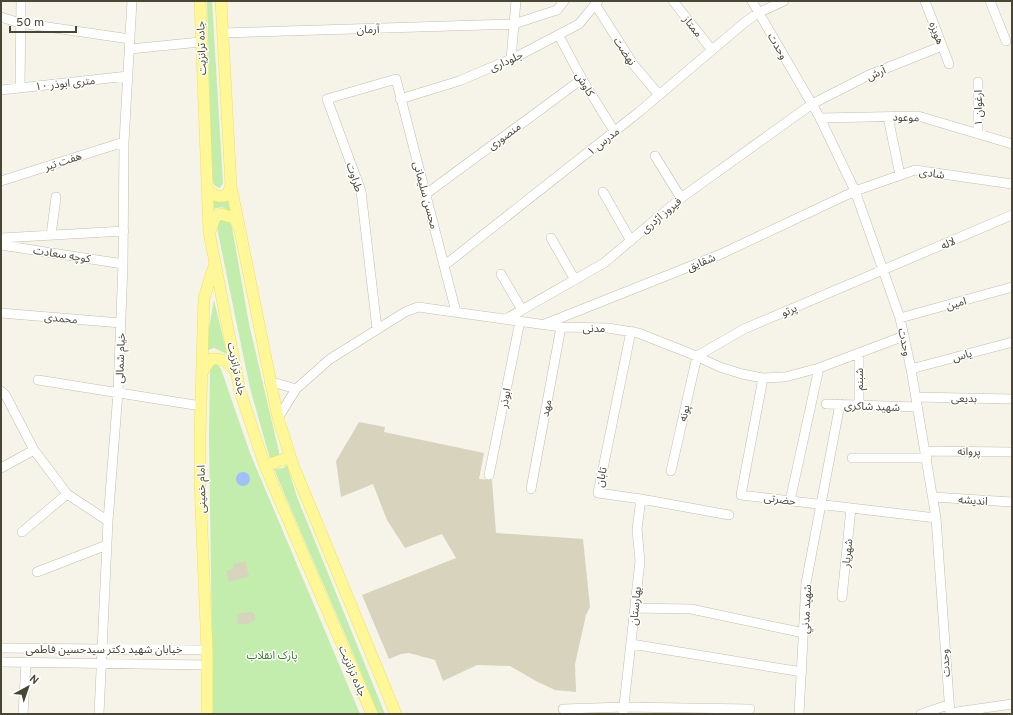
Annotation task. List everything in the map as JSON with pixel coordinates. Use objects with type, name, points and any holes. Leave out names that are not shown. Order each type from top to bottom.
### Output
[{"type":"main road","name":"جاده ترانزیت","points":[[200,1],[200,42],[209,232],[214,265],[236,371],[252,431],[265,466],[372,714]]},
{"type":"main road","name":"جاده ترانزیت","points":[[221,1],[231,186],[269,381],[278,418],[290,457],[396,714]]},
{"type":"main road","points":[[208,191],[217,197],[227,196],[231,186]]},
{"type":"main road","points":[[209,232],[218,215],[228,215],[234,218],[238,225]]},
{"type":"main road","name":"امام خمینی","points":[[207,714],[207,650],[200,484],[203,371],[202,329],[204,298],[214,265]]},
{"type":"main road","points":[[203,371],[211,359],[218,358],[225,360],[236,371]]},
{"type":"main road","points":[[265,466],[290,457]]},
{"type":"street","points":[[20,88],[21,1]]},
{"type":"street","name":"خیام شمالی","points":[[99,714],[108,521],[118,392],[124,232],[124,142],[132,1]]},
{"type":"street","points":[[511,59],[516,1]]},
{"type":"street","name":"آرمان","points":[[223,33],[514,24],[557,10],[564,1]]},
{"type":"street","name":"ممتاز","points":[[673,1],[712,50]]},
{"type":"street","name":"وحدت","points":[[752,1],[820,118],[855,191],[900,318],[911,369],[936,518],[949,711]]},
{"type":"street","name":"مدرس ۱","points":[[445,265],[659,95],[758,13],[784,1]]},
{"type":"street","name":"هویزه","points":[[925,1],[949,64]]},
{"type":"street","points":[[990,1],[1006,41]]},
{"type":"street","name":"جلوداری","points":[[400,99],[458,81],[511,59],[579,24],[597,3]]},
{"type":"street","name":"نهضت","points":[[597,3],[633,64],[659,95]]},
{"type":"street","points":[[1,17],[20,23],[130,39]]},
{"type":"street","name":"کاوش","points":[[558,36],[614,131]]},
{"type":"street","points":[[130,49],[200,42]]},
{"type":"street","name":"آرش","points":[[812,104],[870,75],[942,46]]},
{"type":"street","name":"۱۰ متری ابوذر","points":[[1,90],[128,76]]},
{"type":"street","name":"محسن سلیمانی","points":[[396,79],[456,312]]},
{"type":"street","name":"طراوت","points":[[378,329],[361,191],[327,99],[396,79]]},
{"type":"street","name":"منصوری","points":[[426,194],[582,79]]},
{"type":"street","name":"ارغوان ۱","points":[[978,82],[978,134]]},
{"type":"street","name":"فیروز اژدری","points":[[506,319],[604,263],[681,198],[812,104]]},
{"type":"street","points":[[888,116],[900,175]]},
{"type":"street","name":"موعود","points":[[820,118],[918,116],[1012,144]]},
{"type":"street","name":"هفت تير","points":[[1,181],[124,142]]},
{"type":"street","points":[[655,156],[681,198]]},
{"type":"street","name":"شادی","points":[[855,191],[915,170],[1012,184]]},
{"type":"street","name":"شقایق","points":[[543,324],[720,254],[855,191]]},
{"type":"street","points":[[603,192],[631,241]]},
{"type":"street","points":[[52,236],[56,198]]},
{"type":"street","name":"لاله","points":[[884,270],[1012,216]]},
{"type":"street","points":[[1,238],[124,232]]},
{"type":"street","points":[[551,238],[575,280]]},
{"type":"street","name":"کوچه سعادت","points":[[1,245],[123,264]]},
{"type":"street","name":"پرتو","points":[[697,356],[744,329],[884,270]]},
{"type":"street","points":[[501,274],[522,310]]},
{"type":"street","name":"امین","points":[[900,318],[1012,287]]},
{"type":"street","name":"مدنی","points":[[278,418],[296,389],[330,359],[405,312],[418,307],[561,327],[608,328],[631,331],[697,356],[720,367],[742,374],[764,378],[785,378],[819,368],[904,336]]},
{"type":"street","name":"محمدی","points":[[1,313],[121,323]]},
{"type":"street","name":"ابوذر","points":[[489,475],[520,321]]},
{"type":"street","name":"مهد","points":[[531,489],[561,327]]},
{"type":"street","name":"تابان","points":[[631,331],[598,493],[730,515]]},
{"type":"street","name":"یاس","points":[[911,369],[1012,342]]},
{"type":"street","name":"شبنم","points":[[859,353],[859,405]]},
{"type":"street","name":"پونه","points":[[671,470],[697,356]]},
{"type":"street","points":[[790,501],[819,368]]},
{"type":"street","name":"حضرتی","points":[[764,378],[741,494],[936,518]]},
{"type":"street","points":[[38,380],[201,406]]},
{"type":"street","points":[[269,381],[296,389]]},
{"type":"street","points":[[1,391],[6,396],[34,450],[67,494],[108,521]]},
{"type":"street","name":"بدیعی","points":[[916,397],[1012,399]]},
{"type":"street","name":"شهید شاکری","points":[[826,404],[917,407]]},
{"type":"street","name":"شهيد مدني","points":[[799,714],[806,583],[840,404]]},
{"type":"street","points":[[1,468],[34,450]]},
{"type":"street","name":"پروانه","points":[[852,458],[926,454],[1012,452]]},
{"type":"street","points":[[22,532],[67,494]]},
{"type":"street","name":"اندیشه","points":[[933,497],[1012,502]]},
{"type":"street","name":"بهارستان","points":[[624,710],[640,561],[637,529],[641,499]]},
{"type":"street","name":"شهریار","points":[[842,597],[851,508]]},
{"type":"street","points":[[37,572],[107,545]]},
{"type":"street","points":[[635,608],[691,609],[804,633]]},
{"type":"street","points":[[631,644],[802,672]]},
{"type":"street","name":"خیابان شهید دکتر سیدحسین فاطمی","points":[[1,648],[207,650]]},
{"type":"street","name":"خیابان شهید دکتر سیدحسین فاطمی","points":[[1,662],[207,665]]},
{"type":"street","points":[[23,714],[26,663]]},
{"type":"street","points":[[921,714],[1012,704]]},
{"type":"street","points":[[563,709],[656,711],[750,709]]},
{"type":"green space","points":[[207,1],[212,1],[223,183],[220,188],[215,186],[212,180]]},
{"type":"green space","points":[[229,196],[231,212],[222,207],[213,209],[213,199]]},
{"type":"green space","points":[[219,218],[230,222],[232,227],[249,324],[279,452],[279,456],[270,459],[250,388],[218,233],[217,223]]},
{"type":"green space","points":[[214,300],[227,354],[214,348],[205,351]]},
{"type":"green space","name":"پارک انقلاب","points":[[214,364],[218,365],[221,369],[250,453],[360,714],[213,714],[209,436],[210,369]]},
{"type":"green space","points":[[287,465],[297,497],[385,714],[378,714],[353,652],[274,469],[283,468]]},
{"type":"water","points":[[243,472],[248,474],[250,479],[248,484],[243,486],[238,484],[236,479],[238,474]]},
{"type":"building","points":[[359,422],[385,427],[384,432],[484,453],[479,479],[492,480],[496,533],[583,539],[590,607],[586,615],[575,664],[576,692],[555,690],[510,666],[477,665],[443,681],[435,660],[409,653],[401,654],[389,659],[362,595],[456,558],[442,534],[405,548],[387,520],[373,484],[341,497],[336,461]]},
{"type":"building","points":[[245,561],[249,576],[229,582],[226,571],[234,568],[233,564]]},
{"type":"building","points":[[241,613],[254,613],[256,619],[248,624],[238,624],[237,616]]}]
